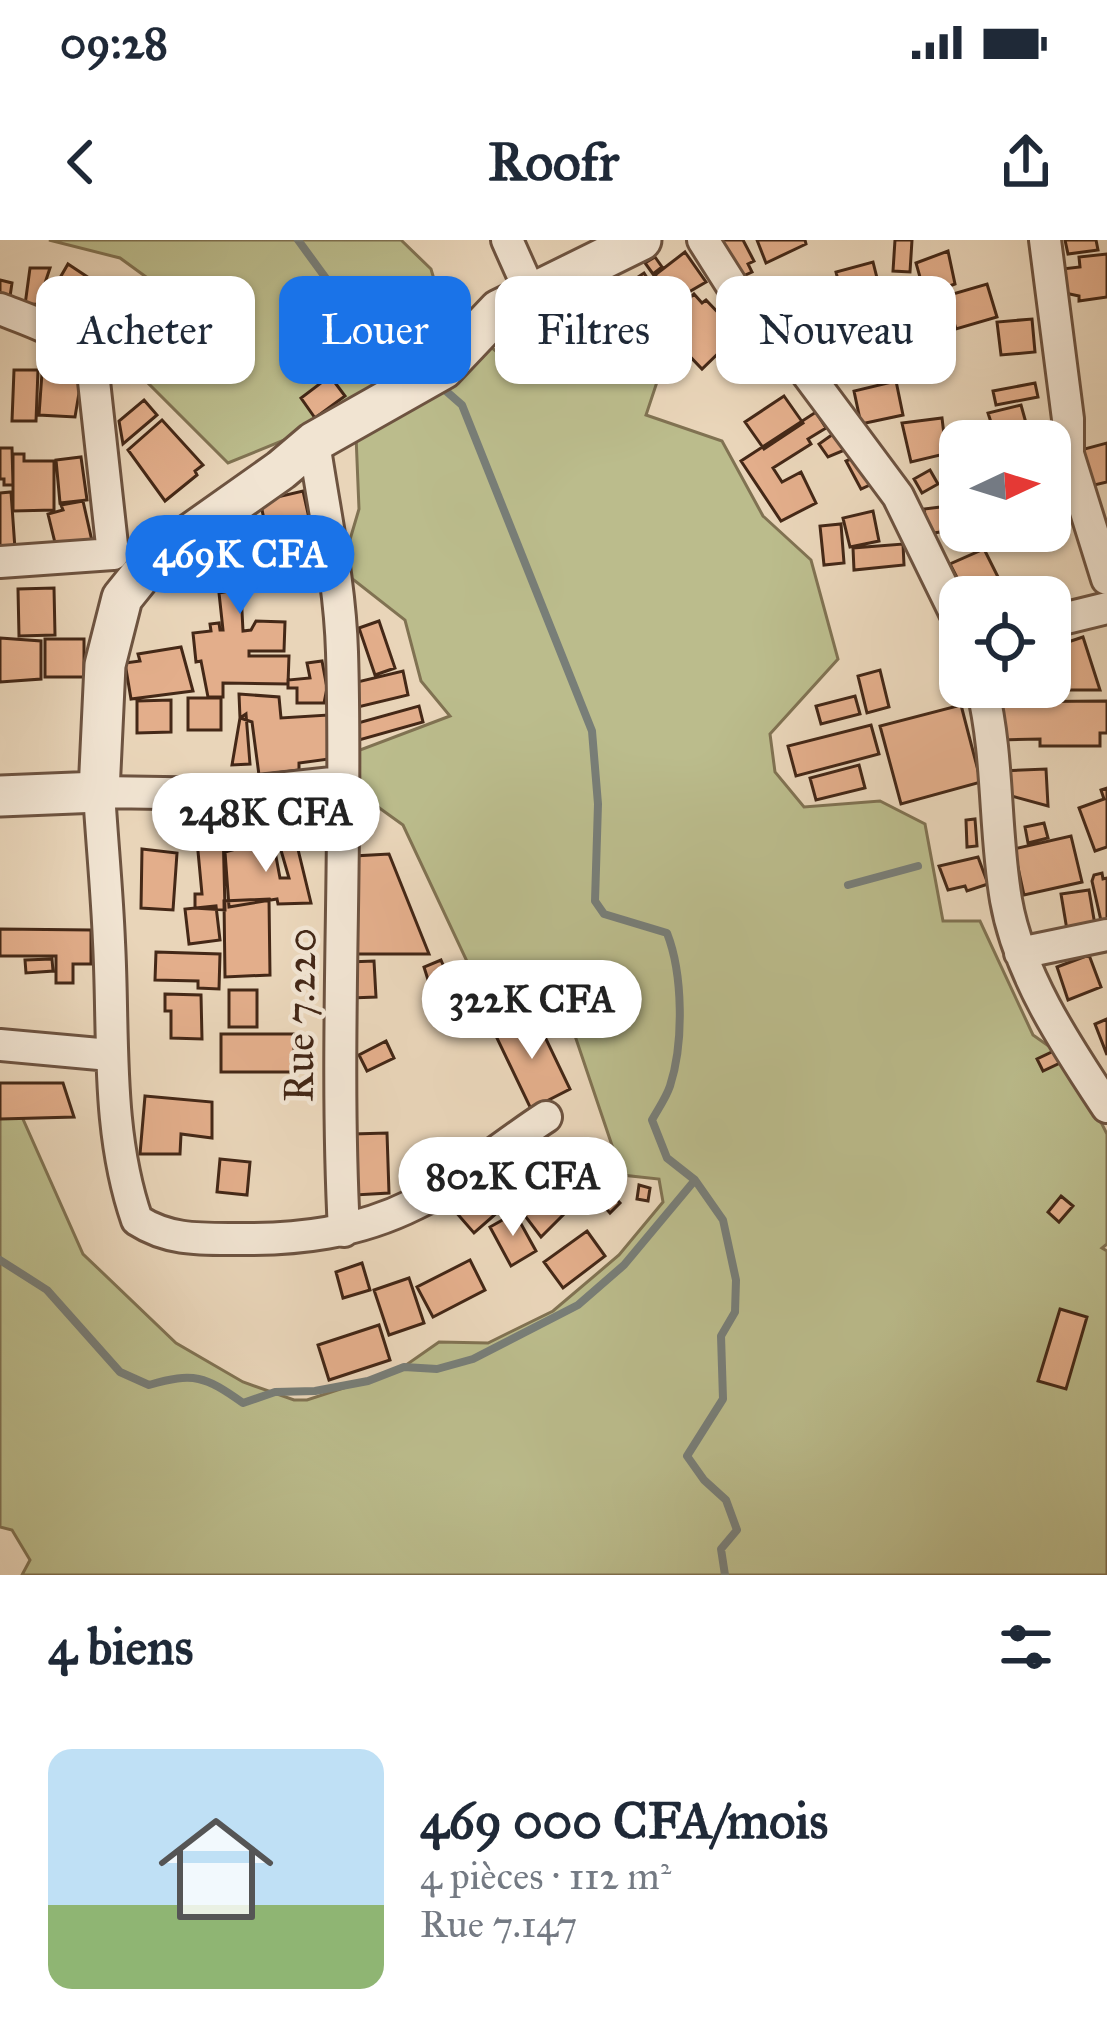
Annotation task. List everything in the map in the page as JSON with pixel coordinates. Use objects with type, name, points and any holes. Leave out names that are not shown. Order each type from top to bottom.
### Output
[{"type":"street","points":[[507,240],[523,276]]},
{"type":"street","points":[[571,276],[641,240]]},
{"type":"street","points":[[703,240],[739,297],[788,348],[898,496],[939,579]]},
{"type":"street","points":[[1045,240],[1068,419],[1068,454],[1107,579]]},
{"type":"street","points":[[0,309],[58,333],[92,363],[132,558],[105,665],[98,792],[110,945],[110,1055],[122,1159],[137,1220],[158,1234],[183,1238],[290,1240],[344,1231],[418,1203],[546,1117]]},
{"type":"street","points":[[0,562],[132,558],[281,470],[314,442],[426,379],[495,314]]},
{"type":"street","name":"Rue 7.220","points":[[314,442],[342,647],[339,1134],[344,1231]]},
{"type":"street","points":[[1071,617],[1107,608]]},
{"type":"street","points":[[985,708],[1006,901],[1021,953],[1064,1039],[1107,1108]]},
{"type":"street","points":[[0,796],[228,794],[342,782]]},
{"type":"street","points":[[1021,953],[1107,935]]},
{"type":"street","points":[[0,1045],[110,1055]]},
{"type":"green space","points":[[49,240],[401,240],[433,276],[279,276],[279,384],[471,384],[471,330],[495,350],[495,384],[656,384],[646,415],[722,441],[763,516],[811,560],[838,659],[770,734],[775,772],[804,807],[880,801],[925,824],[943,921],[980,921],[1033,1035],[1070,1061],[1107,1134],[1107,1244],[1102,1248],[1107,1251],[1107,1575],[22,1575],[30,1560],[12,1530],[0,1527],[0,1107],[18,1108],[83,1254],[176,1343],[243,1382],[294,1400],[399,1370],[439,1342],[488,1343],[553,1311],[619,1255],[663,1202],[659,1179],[622,1175],[568,1015],[486,1002],[403,825],[353,789],[352,753],[450,716],[421,681],[405,620],[341,570],[359,509],[355,411],[228,463],[149,384],[255,384],[255,276],[145,276],[120,258]]},
{"type":"building","points":[[712,240],[743,240],[754,261],[748,264],[752,272],[743,276],[739,269],[729,273]]},
{"type":"building","points":[[757,240],[805,240],[806,244],[766,263]]},
{"type":"building","points":[[895,240],[912,240],[910,272],[893,271]]},
{"type":"building","points":[[1065,240],[1096,240],[1098,250],[1068,254]]},
{"type":"building","points":[[948,251],[953,276],[920,276],[916,263]]},
{"type":"building","points":[[685,252],[706,282],[692,290],[692,276],[655,275]]},
{"type":"building","points":[[1107,254],[1107,297],[1079,301],[1079,296],[1065,293],[1062,269],[1080,267],[1079,257]]},
{"type":"building","points":[[655,257],[662,267],[653,274],[645,263]]},
{"type":"building","points":[[873,262],[876,276],[837,276],[836,272]]},
{"type":"building","points":[[68,264],[86,276],[61,276]]},
{"type":"building","points":[[30,268],[50,268],[47,276],[36,276],[36,304],[25,305]]},
{"type":"building","points":[[0,280],[12,283],[7,317],[0,315]]},
{"type":"building","points":[[987,284],[997,317],[956,329],[956,293]]},
{"type":"building","points":[[692,296],[702,303],[706,300],[716,310],[716,355],[702,369],[692,359]]},
{"type":"building","points":[[1032,319],[1035,352],[1001,355],[997,322]]},
{"type":"building","points":[[14,370],[36,370],[36,421],[12,421]]},
{"type":"building","points":[[1035,383],[1038,397],[996,405],[993,391]]},
{"type":"building","points":[[41,384],[80,384],[75,417],[39,415]]},
{"type":"building","points":[[319,384],[336,384],[345,396],[315,418],[301,398]]},
{"type":"building","points":[[897,384],[903,415],[861,424],[854,391]]},
{"type":"building","points":[[784,396],[803,423],[764,449],[745,422]]},
{"type":"building","points":[[144,400],[157,415],[123,444],[119,421]]},
{"type":"building","points":[[1021,405],[1025,420],[990,420],[988,413]]},
{"type":"building","points":[[816,412],[826,428],[808,439],[811,444],[773,468],[782,482],[801,472],[816,503],[781,521],[741,461]]},
{"type":"building","points":[[942,418],[939,455],[911,462],[902,423]]},
{"type":"building","points":[[162,420],[203,465],[165,501],[128,450]]},
{"type":"building","points":[[836,432],[847,449],[828,457],[819,444]]},
{"type":"building","points":[[1107,443],[1107,482],[1086,487],[1077,451]]},
{"type":"building","points":[[0,448],[12,448],[13,485],[4,485],[0,479]]},
{"type":"building","points":[[13,454],[24,454],[24,461],[54,461],[54,510],[13,511]]},
{"type":"building","points":[[860,455],[874,483],[861,489],[846,461]]},
{"type":"building","points":[[81,457],[87,500],[60,503],[56,460]]},
{"type":"building","points":[[930,470],[938,484],[922,493],[914,479]]},
{"type":"building","points":[[303,491],[309,518],[266,528],[260,501]]},
{"type":"building","points":[[11,492],[15,549],[0,551],[0,493]]},
{"type":"building","points":[[83,501],[92,541],[57,551],[48,514],[63,510],[61,505]]},
{"type":"building","points":[[939,507],[939,532],[928,534],[924,509]]},
{"type":"building","points":[[873,511],[879,541],[850,547],[843,518]]},
{"type":"building","points":[[250,521],[280,569],[260,576],[263,585],[241,592],[243,631],[251,630],[256,621],[285,622],[284,651],[249,651],[249,656],[289,656],[288,684],[223,683],[223,697],[208,697],[201,661],[196,662],[193,633],[211,631],[210,624],[219,623],[223,630],[219,593],[224,592],[223,585],[215,588],[202,547]]},
{"type":"building","points":[[841,524],[844,563],[824,565],[820,526]]},
{"type":"building","points":[[903,544],[904,565],[854,570],[853,548]]},
{"type":"building","points":[[986,552],[998,576],[956,576],[950,564]]},
{"type":"building","points":[[54,588],[55,635],[19,636],[18,589]]},
{"type":"building","points":[[379,621],[395,668],[375,675],[359,628]]},
{"type":"building","points":[[1083,637],[1100,690],[1071,690],[1071,641]]},
{"type":"building","points":[[0,638],[41,641],[41,679],[0,682]]},
{"type":"building","points":[[45,639],[84,639],[84,677],[45,677]]},
{"type":"building","points":[[181,647],[193,691],[131,699],[125,663],[140,661],[138,654]]},
{"type":"building","points":[[322,661],[327,688],[324,703],[297,703],[297,688],[288,688],[288,680],[310,678],[307,663]]},
{"type":"building","points":[[880,670],[889,707],[867,713],[858,676]]},
{"type":"building","points":[[403,671],[408,695],[358,707],[353,683]]},
{"type":"building","points":[[239,694],[279,697],[281,718],[328,715],[329,759],[299,763],[299,770],[259,775],[252,722],[240,718]]},
{"type":"building","points":[[855,696],[860,714],[821,724],[816,706]]},
{"type":"building","points":[[188,698],[221,698],[221,730],[188,730]]},
{"type":"building","points":[[171,700],[171,732],[137,733],[137,701]]},
{"type":"building","points":[[1071,701],[1107,701],[1107,733],[1100,733],[1100,746],[1040,746],[1040,739],[1001,740],[1001,708],[1071,708]]},
{"type":"building","points":[[419,706],[423,722],[352,742],[347,726]]},
{"type":"building","points":[[962,708],[981,782],[901,804],[880,726]]},
{"type":"building","points":[[246,714],[250,764],[232,765],[240,718]]},
{"type":"building","points":[[871,725],[879,754],[796,776],[788,746]]},
{"type":"building","points":[[859,765],[865,788],[816,800],[810,778]]},
{"type":"building","points":[[1046,769],[1048,806],[1004,794],[1001,771]]},
{"type":"building","points":[[1107,788],[1107,847],[1095,851],[1079,808],[1104,799],[1101,790]]},
{"type":"building","points":[[975,819],[977,846],[967,847],[966,820]]},
{"type":"building","points":[[1044,823],[1048,838],[1028,843],[1025,827]]},
{"type":"building","points":[[223,827],[225,910],[195,908],[195,894],[202,894],[196,830]]},
{"type":"building","points":[[1071,836],[1082,882],[1024,895],[1014,849]]},
{"type":"building","points":[[295,837],[311,903],[278,904],[277,899],[229,907],[225,852],[258,843],[260,849],[274,846],[280,878],[289,878],[278,840]]},
{"type":"building","points":[[142,849],[177,853],[173,910],[141,908]]},
{"type":"building","points":[[389,854],[429,954],[355,954],[354,856]]},
{"type":"building","points":[[978,857],[988,884],[967,891],[965,886],[948,890],[939,866]]},
{"type":"building","points":[[1102,873],[1107,878],[1107,924],[1102,925],[1092,881]]},
{"type":"building","points":[[1089,890],[1096,931],[1068,936],[1061,894]]},
{"type":"building","points":[[269,899],[270,975],[225,977],[224,901]]},
{"type":"building","points":[[216,906],[220,940],[189,944],[185,909]]},
{"type":"building","points":[[0,929],[91,930],[91,964],[73,964],[73,983],[56,983],[56,956],[0,956]]},
{"type":"building","points":[[156,952],[220,954],[219,989],[198,988],[198,981],[155,980]]},
{"type":"building","points":[[1089,955],[1101,987],[1068,1000],[1057,967]]},
{"type":"building","points":[[52,959],[53,971],[26,973],[25,960]]},
{"type":"building","points":[[441,960],[464,1015],[442,1024],[424,967]]},
{"type":"building","points":[[374,961],[376,997],[351,998],[349,962]]},
{"type":"building","points":[[229,990],[257,990],[257,1027],[229,1027]]},
{"type":"building","points":[[165,994],[201,995],[202,1039],[171,1038],[171,1011],[165,1011]]},
{"type":"building","points":[[534,1014],[570,1089],[531,1109],[495,1034]]},
{"type":"building","points":[[1107,1019],[1107,1055],[1095,1024]]},
{"type":"building","points":[[221,1034],[294,1034],[294,1072],[221,1072]]},
{"type":"building","points":[[386,1041],[394,1058],[367,1071],[359,1055]]},
{"type":"building","points":[[1056,1050],[1062,1062],[1043,1071],[1037,1059]]},
{"type":"building","points":[[0,1083],[63,1083],[74,1117],[0,1119]]},
{"type":"building","points":[[145,1096],[212,1102],[212,1138],[181,1134],[180,1154],[140,1154]]},
{"type":"building","points":[[387,1133],[389,1193],[355,1195],[353,1134]]},
{"type":"building","points":[[220,1159],[250,1162],[247,1195],[217,1192]]},
{"type":"building","points":[[545,1177],[569,1209],[541,1237],[516,1204]]},
{"type":"building","points":[[472,1180],[499,1211],[474,1233],[447,1202]]},
{"type":"building","points":[[639,1185],[650,1188],[648,1201],[637,1199]]},
{"type":"building","points":[[606,1188],[620,1203],[610,1213],[596,1197]]},
{"type":"building","points":[[1061,1196],[1073,1206],[1059,1222],[1048,1212]]},
{"type":"building","points":[[515,1213],[536,1251],[511,1266],[490,1227]]},
{"type":"building","points":[[587,1231],[605,1256],[563,1288],[544,1262]]},
{"type":"building","points":[[470,1260],[485,1290],[433,1317],[417,1287]]},
{"type":"building","points":[[362,1263],[370,1290],[343,1298],[336,1272]]},
{"type":"building","points":[[409,1278],[424,1323],[389,1335],[374,1290]]},
{"type":"building","points":[[1060,1309],[1087,1317],[1066,1389],[1038,1381]]},
{"type":"building","points":[[379,1325],[390,1360],[329,1380],[318,1345]]},
{"type":"waterway","points":[[298,240],[324,276]]},
{"type":"waterway","points":[[438,384],[462,405],[592,731],[598,804],[595,901],[604,914],[667,933],[672,950],[679,988],[678,1050],[670,1086],[652,1120],[667,1158],[695,1180],[723,1220],[736,1280],[735,1312],[721,1336],[723,1399],[687,1456],[726,1500],[737,1530],[721,1549],[725,1575]]},
{"type":"waterway","points":[[848,885],[918,866]]},
{"type":"waterway","points":[[0,1260],[47,1290],[120,1372],[149,1385],[199,1379],[243,1403],[275,1392],[315,1391],[368,1381],[404,1367],[437,1369],[473,1359],[578,1305],[624,1265],[695,1180]]}]
